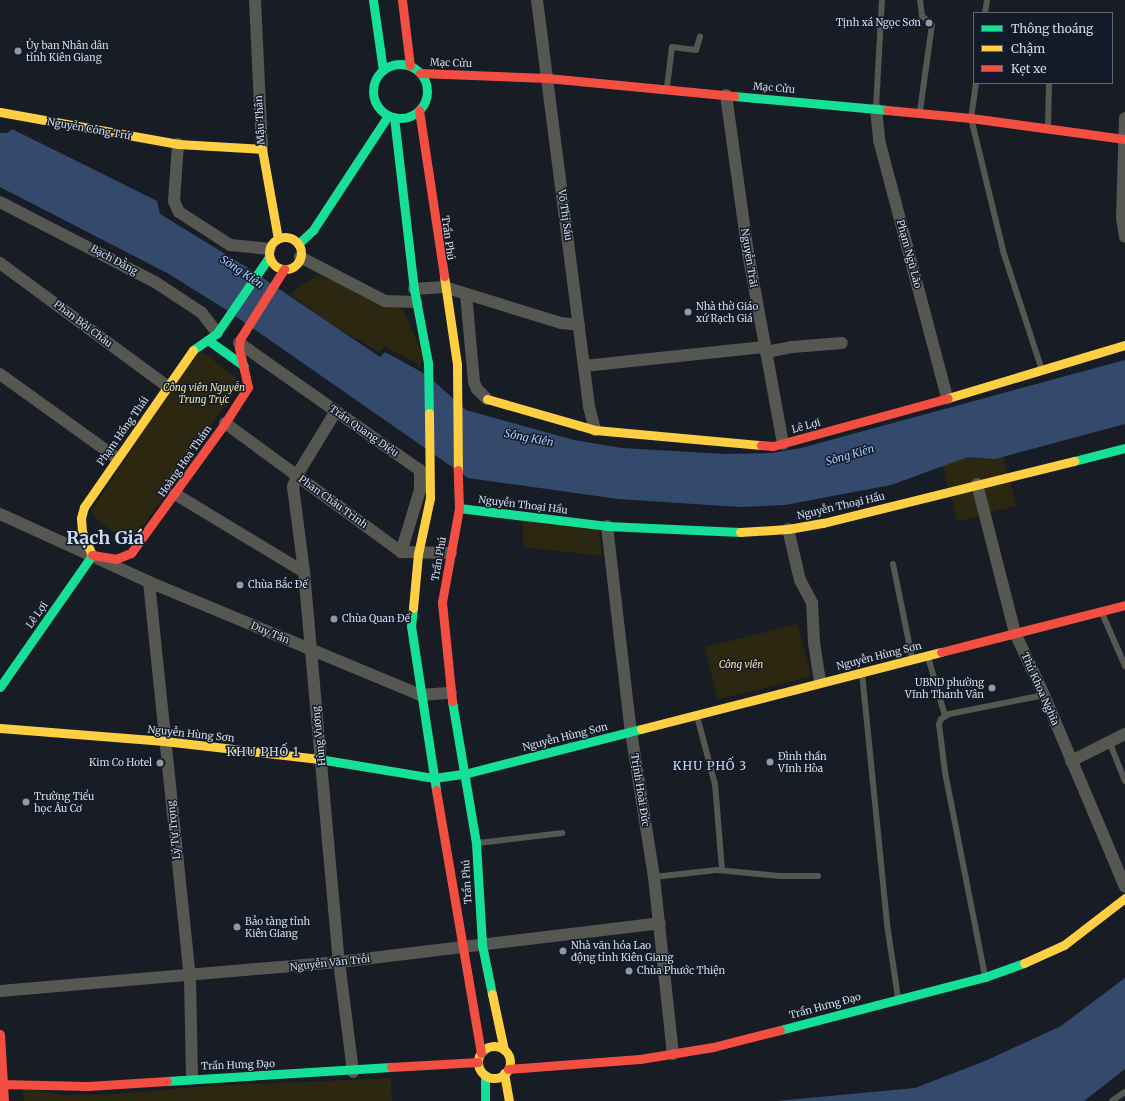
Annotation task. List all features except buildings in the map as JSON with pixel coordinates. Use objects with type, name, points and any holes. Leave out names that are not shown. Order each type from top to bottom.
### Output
[{"type":"main road","points":[[373,0],[383,70]]},
{"type":"main road","points":[[402,0],[410,66]]},
{"type":"main road","points":[[419,110],[403,118],[391,117],[380,109],[374,99],[373,89],[376,78],[383,70],[396,65],[410,66],[420,73]]},
{"type":"main road","name":"Mạc Cửu","points":[[420,73],[547,78],[666,89],[972,118],[1124,139]]},
{"type":"main road","name":"Trần Phú","points":[[420,73],[426,85],[426,98],[419,110],[444,287],[457,364],[460,494],[459,508],[442,602],[451,693],[476,843],[482,946],[504,1050]]},
{"type":"main road","name":"Nguyễn Công Trứ","points":[[0,112],[178,144],[262,149]]},
{"type":"main road","points":[[298,244],[313,230],[391,117]]},
{"type":"main road","name":"Trần Phú","points":[[391,117],[414,290],[428,362],[430,498],[418,554],[411,626],[420,695],[481,1053]]},
{"type":"main road","name":"Mậu Thân","points":[[262,149],[278,238]]},
{"type":"main road","points":[[240,341],[284,269],[296,264],[300,257],[298,244],[287,237],[278,238],[269,253],[273,264],[284,269]]},
{"type":"main road","name":"Phạm Hồng Thái","points":[[92,555],[82,532],[81,518],[87,502],[192,351],[213,336],[263,269],[269,253]]},
{"type":"main road","points":[[213,336],[244,366]]},
{"type":"main road","name":"Hoàng Hoa Thám","points":[[92,555],[116,559],[131,553],[225,423],[248,387],[240,341]]},
{"type":"main road","name":"Lê Lợi","points":[[487,399],[595,430],[732,444],[783,444],[947,398],[1125,345]]},
{"type":"main road","name":"Nguyễn Thoại Hầu","points":[[459,508],[607,526],[736,532],[788,530],[823,524],[977,484],[1125,448]]},
{"type":"main road","name":"Lê Lợi","points":[[0,687],[92,555]]},
{"type":"main road","name":"Nguyễn Hùng Sơn","points":[[0,728],[164,741],[321,759],[434,778],[464,774],[1125,605]]},
{"type":"main road","name":"Trần Hưng Đạo","points":[[506,1071],[673,1054],[713,1047],[898,998],[985,977],[1027,964],[1052,952],[1125,898]]},
{"type":"main road","points":[[0,1034],[4,1101]]},
{"type":"main road","points":[[485,1101],[485,1075],[478,1062],[481,1053],[489,1047],[504,1050],[509,1059],[506,1071],[509,1101]]},
{"type":"main road","name":"Trần Hưng Đạo","points":[[2,1087],[88,1086],[192,1078],[353,1072],[478,1062]]},
{"type":"main road","points":[[485,1075],[495,1078],[506,1071]]},
{"type":"street","name":"Mậu Thân","points":[[255,0],[262,149]]},
{"type":"street","name":"Võ Thị Sáu","points":[[537,0],[589,407],[595,430]]},
{"type":"street","name":"Nguyễn Trãi","points":[[726,95],[765,350],[783,444]]},
{"type":"street","name":"Phạm Ngũ Lão","points":[[876,109],[879,140],[947,398]]},
{"type":"street","points":[[1125,118],[1122,218],[1125,237]]},
{"type":"street","points":[[178,144],[174,201],[179,212],[230,245],[269,253]]},
{"type":"street","name":"Bạch Đằng","points":[[0,202],[155,282],[202,313],[213,336]]},
{"type":"street","points":[[300,257],[385,301],[416,302]]},
{"type":"street","name":"Phan Bội Châu","points":[[0,262],[167,386]]},
{"type":"street","points":[[414,290],[444,287],[561,323],[579,325]]},
{"type":"street","points":[[466,294],[474,382],[477,389],[487,399]]},
{"type":"street","name":"Trần Quang Diệu","points":[[240,341],[420,470],[420,490],[401,552]]},
{"type":"street","points":[[584,366],[842,343]]},
{"type":"street","points":[[0,374],[117,458]]},
{"type":"street","name":"Hùng Vương","points":[[336,411],[297,475],[293,487],[304,572],[339,962],[353,1072]]},
{"type":"street","name":"Phan Châu Trinh","points":[[225,423],[401,552],[418,554],[451,553]]},
{"type":"street","name":"Thủ Khoa Nghĩa","points":[[977,484],[1015,633],[1044,695],[1125,887]]},
{"type":"street","points":[[175,494],[304,572]]},
{"type":"street","name":"Duy Tân","points":[[0,514],[150,582],[420,695],[451,693]]},
{"type":"street","name":"Trịnh Hoài Đức","points":[[607,526],[631,732],[660,923],[673,1054]]},
{"type":"street","points":[[788,530],[800,580],[812,603],[814,642],[820,682]]},
{"type":"street","name":"Lý Tự Trọng","points":[[150,582],[164,741],[190,976],[192,1078]]},
{"type":"street","points":[[1071,761],[1125,734]]},
{"type":"street","name":"Nguyễn Văn Trỗi","points":[[0,991],[190,976],[339,962],[482,946],[660,923]]},
{"type":"lane","points":[[876,109],[882,0]]},
{"type":"lane","points":[[920,0],[922,16],[932,25],[920,113]]},
{"type":"lane","points":[[985,12],[987,0]]},
{"type":"lane","points":[[666,89],[672,47],[696,50],[700,38]]},
{"type":"lane","points":[[976,84],[972,118],[1004,254],[1042,370]]},
{"type":"lane","points":[[1048,128],[1049,84]]},
{"type":"lane","points":[[893,564],[913,659]]},
{"type":"lane","points":[[1101,611],[1125,666]]},
{"type":"lane","points":[[928,656],[945,716]]},
{"type":"lane","points":[[862,673],[886,924],[898,998]]},
{"type":"lane","points":[[985,977],[941,746],[939,724],[945,716],[1044,695]]},
{"type":"lane","points":[[697,715],[715,784],[722,870]]},
{"type":"lane","points":[[1109,741],[1125,781]]},
{"type":"lane","points":[[476,843],[562,833]]},
{"type":"lane","points":[[654,877],[722,870],[780,876],[818,876]]},
{"type":"lane","points":[[1112,1101],[1125,1092]]},
{"type":"green space","points":[[319,276],[346,285],[375,301],[403,309],[422,353],[421,366],[385,347],[379,352],[334,326],[291,295],[305,282]]},
{"type":"green space","name":"Công viên Nguyễn Trung Trực","points":[[203,352],[241,382],[131,544],[97,520],[91,511],[194,355]]},
{"type":"green space","points":[[999,441],[1016,506],[957,522],[940,457]]},
{"type":"green space","points":[[523,522],[599,529],[602,556],[523,547]]},
{"type":"green space","name":"Công viên","points":[[798,624],[811,676],[718,700],[705,647]]},
{"type":"green space","points":[[391,1078],[392,1101],[24,1101],[22,1088],[64,1095],[119,1094],[205,1086]]},
{"type":"water","name":"Sông Kiên","points":[[12,129],[157,201],[160,214],[248,268],[380,357],[385,352],[427,375],[466,410],[574,440],[622,448],[725,454],[772,453],[801,448],[1125,360],[1125,424],[995,459],[968,457],[891,485],[785,505],[740,507],[618,499],[468,478],[228,311],[169,274],[0,187],[0,133],[7,133]]},
{"type":"water","points":[[1125,978],[1125,1069],[1084,1101],[776,1101],[915,1088],[985,1061],[1061,1026]]},
{"type":"traffic: fast","points":[[373,0],[383,70]]},
{"type":"traffic: fast","points":[[400,64],[410,66],[419,72],[425,81],[427,91],[425,101],[419,110],[410,116],[400,118],[390,116],[381,110],[375,101],[373,91],[375,81],[381,72],[390,66],[400,64]]},
{"type":"traffic: fast","points":[[734,96],[887,110]]},
{"type":"traffic: fast","points":[[298,244],[313,230],[388,116]]},
{"type":"traffic: fast","points":[[394,117],[414,289],[428,363],[429,413]]},
{"type":"traffic: fast","points":[[193,350],[217,333],[269,257]]},
{"type":"traffic: fast","points":[[208,340],[244,366]]},
{"type":"traffic: fast","points":[[1074,461],[1125,448]]},
{"type":"traffic: fast","points":[[459,508],[607,526],[740,532]]},
{"type":"traffic: fast","points":[[0,687],[92,555]]},
{"type":"traffic: fast","points":[[413,608],[411,626],[436,790]]},
{"type":"traffic: fast","points":[[452,701],[476,843],[482,945],[492,994]]},
{"type":"traffic: fast","points":[[319,759],[434,778],[464,774],[641,729]]},
{"type":"traffic: fast","points":[[780,1030],[985,977],[1024,963]]},
{"type":"traffic: fast","points":[[167,1081],[391,1067]]},
{"type":"traffic: fast","points":[[485,1075],[485,1101]]},
{"type":"traffic: slow","points":[[0,112],[178,144],[262,149],[278,239]]},
{"type":"traffic: slow","points":[[285,237],[291,238],[298,244],[301,253],[300,259],[294,266],[285,269],[279,268],[272,262],[269,253],[270,247],[276,240],[285,237]]},
{"type":"traffic: slow","points":[[444,276],[457,364],[458,470]]},
{"type":"traffic: slow","points":[[948,398],[1125,345]]},
{"type":"traffic: slow","points":[[92,555],[82,532],[81,518],[84,507],[193,350]]},
{"type":"traffic: slow","points":[[487,399],[595,430],[761,445]]},
{"type":"traffic: slow","points":[[413,608],[418,554],[430,498],[429,413]]},
{"type":"traffic: slow","points":[[740,532],[788,529],[823,523],[1074,461]]},
{"type":"traffic: slow","points":[[641,729],[941,652]]},
{"type":"traffic: slow","points":[[0,728],[164,741],[319,759]]},
{"type":"traffic: slow","points":[[1024,963],[1064,945],[1125,898]]},
{"type":"traffic: slow","points":[[492,994],[504,1050]]},
{"type":"traffic: slow","points":[[494,1046],[505,1051],[510,1062],[505,1073],[494,1078],[483,1073],[478,1062],[483,1051],[494,1046]]},
{"type":"traffic: slow","points":[[504,1073],[509,1101]]},
{"type":"traffic: jam","points":[[402,0],[410,66]]},
{"type":"traffic: jam","points":[[420,73],[547,78],[734,96]]},
{"type":"traffic: jam","points":[[419,110],[444,276]]},
{"type":"traffic: jam","points":[[887,110],[971,118],[1125,139]]},
{"type":"traffic: jam","points":[[92,555],[116,559],[131,553],[225,423],[248,387],[239,348],[240,339],[284,269]]},
{"type":"traffic: jam","points":[[761,445],[773,446],[948,398]]},
{"type":"traffic: jam","points":[[452,701],[442,602],[459,508],[458,470]]},
{"type":"traffic: jam","points":[[941,652],[1125,605]]},
{"type":"traffic: jam","points":[[436,790],[481,1053]]},
{"type":"traffic: jam","points":[[508,1069],[640,1059],[713,1047],[780,1030]]},
{"type":"traffic: jam","points":[[0,1034],[4,1101]]},
{"type":"traffic: jam","points":[[391,1067],[478,1062]]},
{"type":"traffic: jam","points":[[0,1084],[88,1086],[167,1081]]},
{"type":"place","name":"Tịnh xá Ngọc Sơn","points":[[929,23]]},
{"type":"place","name":"Ủy ban Nhân dân tỉnh Kiên Giang","points":[[18,51]]},
{"type":"place","name":"Nhà thờ Giáo xứ Rạch Giá","points":[[688,312]]},
{"type":"place","name":"Chùa Bắc Đế","points":[[240,585]]},
{"type":"place","name":"Chùa Quan Đế","points":[[334,619]]},
{"type":"place","name":"UBND phường Vĩnh Thanh Vân","points":[[992,688]]},
{"type":"place","name":"Đình thần Vĩnh Hòa","points":[[770,762]]},
{"type":"place","name":"Kim Co Hotel","points":[[160,763]]},
{"type":"place","name":"Trường Tiểu học Âu Cơ","points":[[26,802]]},
{"type":"place","name":"Bảo tàng tỉnh Kiên Giang","points":[[237,927]]},
{"type":"place","name":"Nhà văn hóa Lao động tỉnh Kiên Giang","points":[[563,951]]},
{"type":"place","name":"Chùa Phước Thiện","points":[[629,971]]},
{"type":"district","name":"Rạch Giá","points":[[105,538]]},
{"type":"district","name":"KHU PHỐ 1","points":[[263,752]]},
{"type":"district","name":"KHU PHỐ 3","points":[[710,766]]}]
